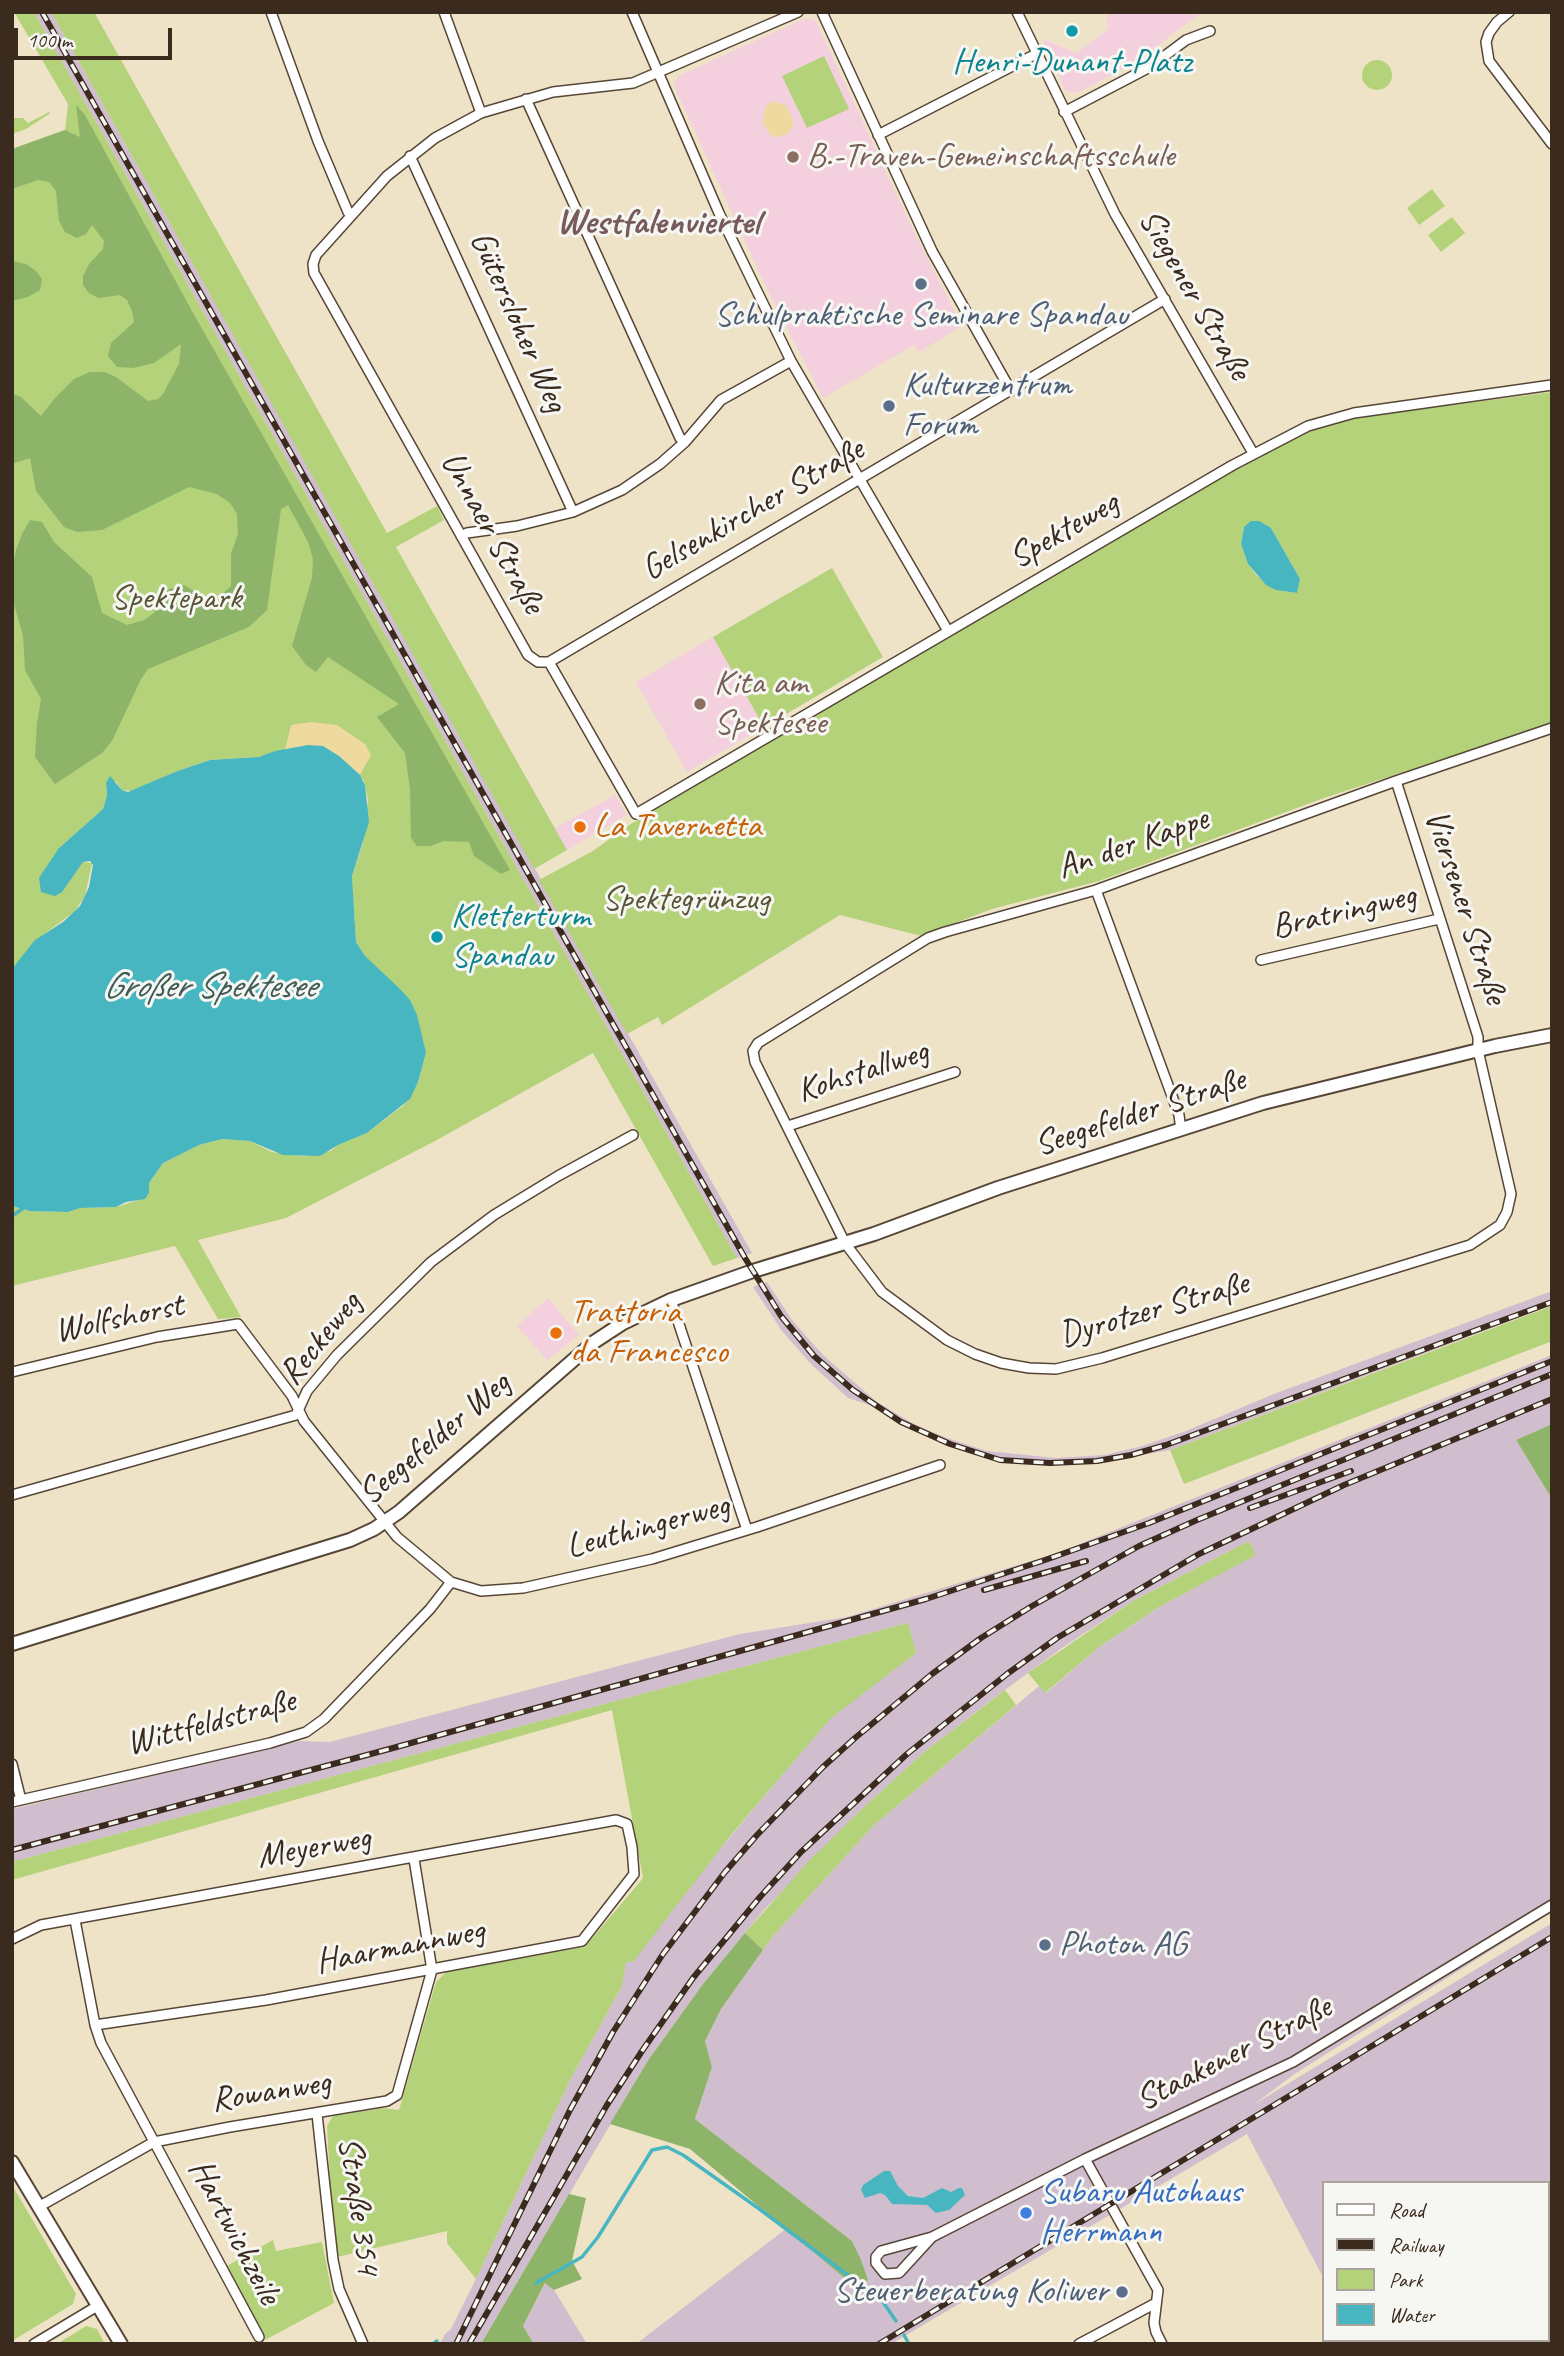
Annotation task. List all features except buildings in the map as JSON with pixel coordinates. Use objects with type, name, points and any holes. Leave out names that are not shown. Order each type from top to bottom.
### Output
[{"type":"street","points":[[271,12],[318,141],[351,215],[387,176],[410,156],[435,138],[481,113],[526,99],[573,89],[620,86],[657,74],[798,12]]},
{"type":"street","points":[[444,12],[481,113]]},
{"type":"street","points":[[632,12],[719,213],[791,361],[948,631]]},
{"type":"street","points":[[822,12],[932,251],[1011,391]]},
{"type":"street","name":"Siegener Straße","points":[[1017,12],[1115,214],[1253,453]]},
{"type":"street","points":[[1509,12],[1489,33],[1486,43],[1489,61],[1552,144]]},
{"type":"street","points":[[1064,112],[1150,67],[1186,40],[1210,32]]},
{"type":"street","points":[[878,135],[1036,54]]},
{"type":"street","points":[[526,99],[680,438],[685,442]]},
{"type":"street","name":"Gütersloher Weg","points":[[410,156],[573,512]]},
{"type":"street","name":"Unnaer Straße","points":[[351,215],[316,255],[314,272],[528,655],[538,662],[549,662],[636,814]]},
{"type":"street","name":"Gelsenkircher Straße","points":[[549,662],[1165,299]]},
{"type":"street","points":[[461,536],[573,512],[622,490],[660,464],[685,442],[721,400],[791,361]]},
{"type":"street","name":"Spekteweg","points":[[636,814],[1253,453],[1308,426],[1354,413],[1552,385]]},
{"type":"street","name":"An der Kappe","points":[[752,1051],[758,1043],[929,938],[1096,890],[1396,781],[1552,728]]},
{"type":"street","name":"Viersener Straße","points":[[1396,781],[1478,1037],[1478,1050]]},
{"type":"street","points":[[1096,890],[1179,1115],[1181,1130]]},
{"type":"street","name":"Bratringweg","points":[[1261,960],[1439,919]]},
{"type":"street","name":"Seegefelder Straße","points":[[752,1271],[845,1243],[975,1196],[1273,1100],[1552,1034]]},
{"type":"street","name":"Dyrotzer Straße","points":[[752,1051],[845,1243],[882,1292],[947,1340],[975,1354],[1029,1368],[1056,1369],[1102,1358],[1470,1245],[1493,1230],[1507,1212],[1511,1194],[1478,1050]]},
{"type":"street","name":"Kohstallweg","points":[[788,1126],[955,1072]]},
{"type":"street","name":"Reckeweg","points":[[12,1495],[292,1417],[298,1412],[307,1391],[337,1355],[431,1262],[490,1217],[633,1135]]},
{"type":"street","name":"Seegefelder Weg","points":[[12,1644],[350,1540],[386,1522],[594,1342],[622,1324],[671,1300],[752,1271]]},
{"type":"street","points":[[671,1300],[747,1530]]},
{"type":"street","name":"Leuthingerweg","points":[[238,1324],[292,1396],[298,1412],[397,1537],[451,1582],[481,1591],[523,1588],[652,1559],[940,1465]]},
{"type":"street","name":"Wolfshorst","points":[[12,1372],[157,1337],[238,1324]]},
{"type":"street","name":"Wittfeldstraße","points":[[16,1801],[270,1743],[306,1732],[324,1719],[430,1609],[451,1582]]},
{"type":"street","points":[[12,1764],[16,1801]]},
{"type":"street","name":"Meyerweg","points":[[12,1939],[41,1925],[616,1820],[627,1824]]},
{"type":"street","name":"Haarmannweg","points":[[95,2025],[266,2000],[582,1941],[634,1874],[627,1824]]},
{"type":"street","points":[[414,1859],[432,1970]]},
{"type":"street","name":"Staakener Straße","points":[[932,2237],[899,2273],[885,2274],[876,2263],[876,2257],[881,2251],[932,2237],[1085,2159],[1293,2062],[1552,1905]]},
{"type":"street","name":"Hartwichzeile","points":[[75,1920],[95,2025],[101,2043],[259,2337]]},
{"type":"street","name":"Rowanweg","points":[[40,2206],[153,2142],[387,2101],[397,2095],[432,1970]]},
{"type":"street","name":"Straße 354","points":[[317,2114],[332,2260],[339,2289],[363,2344]]},
{"type":"street","points":[[1085,2159],[1152,2277],[1157,2290],[1154,2323],[1162,2344]]},
{"type":"street","points":[[12,2161],[121,2344]]},
{"type":"street","points":[[1079,2344],[1156,2303]]},
{"type":"street","points":[[34,2344],[99,2305]]},
{"type":"shaded area","points":[[34,12],[51,12],[752,1253],[737,1258]]},
{"type":"shaded area","points":[[1112,12],[1202,12],[1136,62],[1077,93],[1065,90],[1042,39],[1077,53],[1108,29],[1107,16]]},
{"type":"shaded area","name":"B.-Traven-Gemeinschaftsschule","points":[[806,18],[816,21],[912,228],[962,326],[919,352],[914,345],[823,398],[767,289],[674,86],[678,76]]},
{"type":"shaded area","name":"Kita am Spektesee","points":[[713,637],[764,727],[687,772],[636,682]]},
{"type":"shaded area","points":[[615,795],[627,815],[567,850],[554,829]]},
{"type":"shaded area","points":[[767,1282],[792,1320],[824,1356],[877,1402],[914,1424],[987,1451],[1056,1458],[1105,1455],[1142,1446],[1552,1291],[1552,1305],[1170,1450],[1096,1463],[1040,1464],[997,1460],[951,1446],[911,1429],[873,1406],[848,1398],[811,1364],[782,1331],[753,1287]]},
{"type":"shaded area","points":[[548,1298],[579,1335],[547,1360],[517,1326]]},
{"type":"shaded area","points":[[1552,1355],[1552,1424],[1516,1440],[1552,1499],[1552,1912],[1296,2073],[1253,2105],[1552,1923],[1552,2296],[1550,2297],[1550,2181],[1322,2181],[1322,2275],[1247,2134],[891,2344],[636,2344],[787,2228],[859,2289],[867,2280],[852,2241],[695,2119],[712,2067],[705,2041],[721,2009],[773,1936],[873,1826],[1039,1686],[1046,1693],[1099,1647],[1159,1607],[1255,1555],[1249,1541],[1133,1601],[994,1698],[923,1753],[861,1810],[764,1910],[703,1984],[649,2059],[481,2344],[440,2344],[451,2329],[476,2279],[571,2078],[622,1986],[626,1961],[830,1718],[916,1653],[908,1623],[12,1862],[12,1809],[299,1741],[330,1742],[740,1634],[847,1617],[1057,1553]]},
{"type":"shaded area","points":[[546,2282],[554,2290],[587,2344],[534,2344],[523,2326]]},
{"type":"shaded area","points":[[1552,2296],[1552,2344],[1392,2344],[1550,2342]]},
{"type":"green space","name":"Spektepark","points":[[14,12],[34,12],[737,1258],[713,1266],[593,1053],[435,1141],[286,1218],[198,1240],[241,1317],[218,1319],[175,1246],[12,1286],[12,1206],[30,1211],[68,1212],[79,1208],[116,1207],[139,1200],[149,1193],[149,1183],[163,1163],[199,1145],[222,1139],[250,1141],[272,1152],[289,1155],[304,1156],[331,1151],[338,1145],[367,1133],[404,1105],[418,1082],[426,1053],[356,942],[352,876],[363,843],[368,800],[364,781],[354,769],[299,748],[259,757],[210,760],[132,791],[122,790],[116,781],[106,786],[107,795],[103,809],[59,848],[67,882],[83,862],[92,863],[85,896],[75,911],[43,935],[12,969],[12,149],[65,130],[68,104]]},
{"type":"green space","points":[[51,12],[94,12],[387,533],[437,506],[444,520],[396,547],[567,850],[534,869]]},
{"type":"green space","points":[[824,56],[849,109],[807,128],[782,76]]},
{"type":"green space","points":[[1377,60],[1388,64],[1392,75],[1388,86],[1377,90],[1366,86],[1362,75],[1366,64]]},
{"type":"green space","points":[[12,102],[14,118],[23,118],[28,123],[51,111],[26,129],[12,134]]},
{"type":"green space","points":[[76,105],[85,115],[193,313],[510,870],[501,874],[474,856],[469,842],[444,841],[430,846],[417,846],[411,838],[410,789],[405,753],[377,717],[399,704],[328,657],[316,672],[306,665],[292,646],[312,578],[313,559],[308,542],[288,505],[281,509],[267,610],[249,627],[148,669],[112,741],[102,753],[55,784],[35,757],[41,699],[25,670],[23,636],[12,597],[12,570],[16,550],[30,520],[42,522],[54,542],[92,577],[102,613],[127,625],[144,620],[154,613],[169,589],[184,585],[208,600],[219,597],[231,586],[231,554],[238,533],[237,514],[230,503],[217,494],[189,487],[102,530],[77,532],[64,527],[36,491],[30,458],[12,464],[12,393],[21,397],[41,416],[74,379],[90,372],[105,372],[148,401],[158,399],[163,394],[179,364],[181,344],[154,363],[133,368],[117,367],[108,356],[111,343],[134,322],[132,311],[127,300],[120,295],[99,298],[89,293],[83,285],[83,276],[89,264],[103,249],[104,241],[92,225],[86,234],[77,238],[65,232],[59,221],[56,191],[49,182],[38,180],[12,189],[12,149],[65,130],[80,137]]},
{"type":"green space","points":[[1432,189],[1445,206],[1419,225],[1407,208]]},
{"type":"green space","points":[[1452,217],[1465,233],[1441,252],[1428,235]]},
{"type":"green space","points":[[12,261],[26,264],[36,271],[42,279],[40,290],[28,297],[12,301]]},
{"type":"green space","name":"Spektegrünzug","points":[[1552,392],[1552,723],[1324,798],[1099,881],[992,909],[921,936],[840,915],[662,1025],[658,1017],[627,1034],[539,880],[593,851],[626,827],[1246,464],[1308,432],[1354,418]],"holes":[[[1244,527],[1271,528],[1300,579],[1296,593],[1276,590],[1257,576],[1248,564],[1241,544]]]},
{"type":"green space","points":[[832,568],[883,657],[764,727],[713,637]]},
{"type":"green space","points":[[1552,1306],[1552,1341],[1184,1484],[1170,1450]]},
{"type":"green space","points":[[1552,1424],[1552,1499],[1516,1440]]},
{"type":"green space","points":[[1249,1541],[1256,1555],[1159,1607],[1099,1647],[1045,1693],[1028,1673],[1133,1601]]},
{"type":"green space","points":[[908,1623],[916,1653],[830,1719],[731,1835],[633,1962],[626,1962],[622,1986],[571,2078],[476,2279],[447,2243],[447,2231],[337,2257],[327,2126],[333,2116],[383,2108],[399,2110],[436,1982],[446,1972],[585,1947],[643,1878],[612,1710],[12,1880],[12,1862]]},
{"type":"green space","points":[[1005,1690],[1016,1705],[873,1826],[763,1950],[745,1933],[808,1862],[861,1810],[923,1753]]},
{"type":"green space","points":[[745,1933],[763,1950],[721,2009],[705,2041],[712,2067],[695,2119],[852,2241],[868,2280],[859,2290],[690,2149],[610,2124],[649,2059],[703,1984]]},
{"type":"green space","points":[[12,2185],[76,2294],[73,2304],[12,2341]]},
{"type":"green space","points":[[569,2194],[586,2198],[572,2261],[582,2279],[554,2290],[545,2283],[523,2326],[534,2344],[481,2344]]},
{"type":"green space","points":[[273,2240],[276,2251],[322,2242],[334,2303],[265,2340],[225,2267]]},
{"type":"green space","points":[[86,2326],[97,2329],[105,2344],[57,2344]]},
{"type":"sand","points":[[774,101],[787,106],[793,122],[787,134],[778,137],[772,136],[763,124],[764,111],[767,105]]},
{"type":"sand","points":[[311,722],[337,725],[365,744],[371,755],[360,775],[339,756],[308,745],[285,750],[291,725]]},
{"type":"water","points":[[1251,521],[1259,521],[1271,528],[1300,579],[1297,593],[1276,590],[1266,585],[1248,564],[1241,544],[1244,527]]},
{"type":"water","name":"Großer Spektesee","points":[[308,745],[323,746],[339,756],[360,775],[365,785],[369,822],[352,876],[356,942],[365,956],[410,1000],[417,1015],[426,1053],[410,1099],[367,1133],[320,1156],[283,1155],[250,1141],[222,1139],[199,1145],[163,1163],[149,1183],[149,1193],[145,1199],[126,1202],[116,1207],[80,1208],[68,1212],[30,1211],[12,1206],[12,969],[35,940],[63,922],[80,906],[89,887],[93,865],[90,861],[83,862],[62,892],[55,896],[41,892],[39,878],[59,848],[103,809],[107,795],[106,783],[110,776],[122,790],[128,792],[210,760],[259,757]]},
{"type":"water","points":[[884,2171],[890,2171],[898,2186],[908,2196],[923,2198],[942,2188],[951,2192],[962,2188],[965,2195],[949,2210],[936,2213],[927,2205],[892,2204],[880,2193],[865,2198],[861,2190],[863,2185]]},
{"type":"waterway","points":[[12,1216],[22,1209]]},
{"type":"waterway","points":[[536,2283],[582,2257],[598,2237],[652,2150],[667,2147],[683,2155],[758,2208],[861,2285]]},
{"type":"waterway","points":[[883,2302],[896,2321]]},
{"type":"waterway","points":[[904,2335],[909,2344]]},
{"type":"waterway","points":[[433,2344],[437,2341]]},
{"type":"railway","points":[[42,12],[745,1258],[781,1316],[814,1356],[853,1390],[901,1422],[950,1444],[1000,1460],[1050,1463],[1097,1461],[1166,1445],[1552,1302]]},
{"type":"railway","points":[[12,1850],[393,1748],[926,1599],[1149,1523],[1552,1361]]},
{"type":"railway","points":[[456,2344],[570,2110],[613,2032],[663,1954],[725,1872],[757,1835],[855,1738],[932,1674],[981,1638],[1139,1546],[1552,1374]]},
{"type":"railway","points":[[469,2344],[607,2105],[693,1978],[801,1852],[907,1754],[1007,1674],[1057,1638],[1199,1554],[1344,1485],[1552,1399]]},
{"type":"railway","points":[[1250,1508],[1351,1471]]},
{"type":"railway","points":[[984,1590],[1086,1561]]},
{"type":"railway","points":[[879,2344],[1552,1937]]},
{"type":"place","name":"Henri-Dunant-Platz","points":[[1072,31]]},
{"type":"place","name":"B.-Traven-Gemeinschaftsschule","points":[[793,157]]},
{"type":"place","name":"Schulpraktische Seminare Spandau","points":[[921,284]]},
{"type":"place","name":"Kulturzentrum Forum","points":[[889,406]]},
{"type":"place","name":"Kita am Spektesee","points":[[700,704]]},
{"type":"place","name":"La Tavernetta","points":[[580,827]]},
{"type":"place","name":"Kletterturm Spandau","points":[[437,937]]},
{"type":"place","name":"Trattoria da Francesco","points":[[556,1333]]},
{"type":"place","name":"Photon AG","points":[[1045,1945]]},
{"type":"place","name":"Subaru Autohaus Herrmann","points":[[1026,2213]]},
{"type":"place","name":"Steuerberatung Koliwer","points":[[1122,2292]]},
{"type":"district","name":"Westfalenviertel","points":[[658,223]]}]
